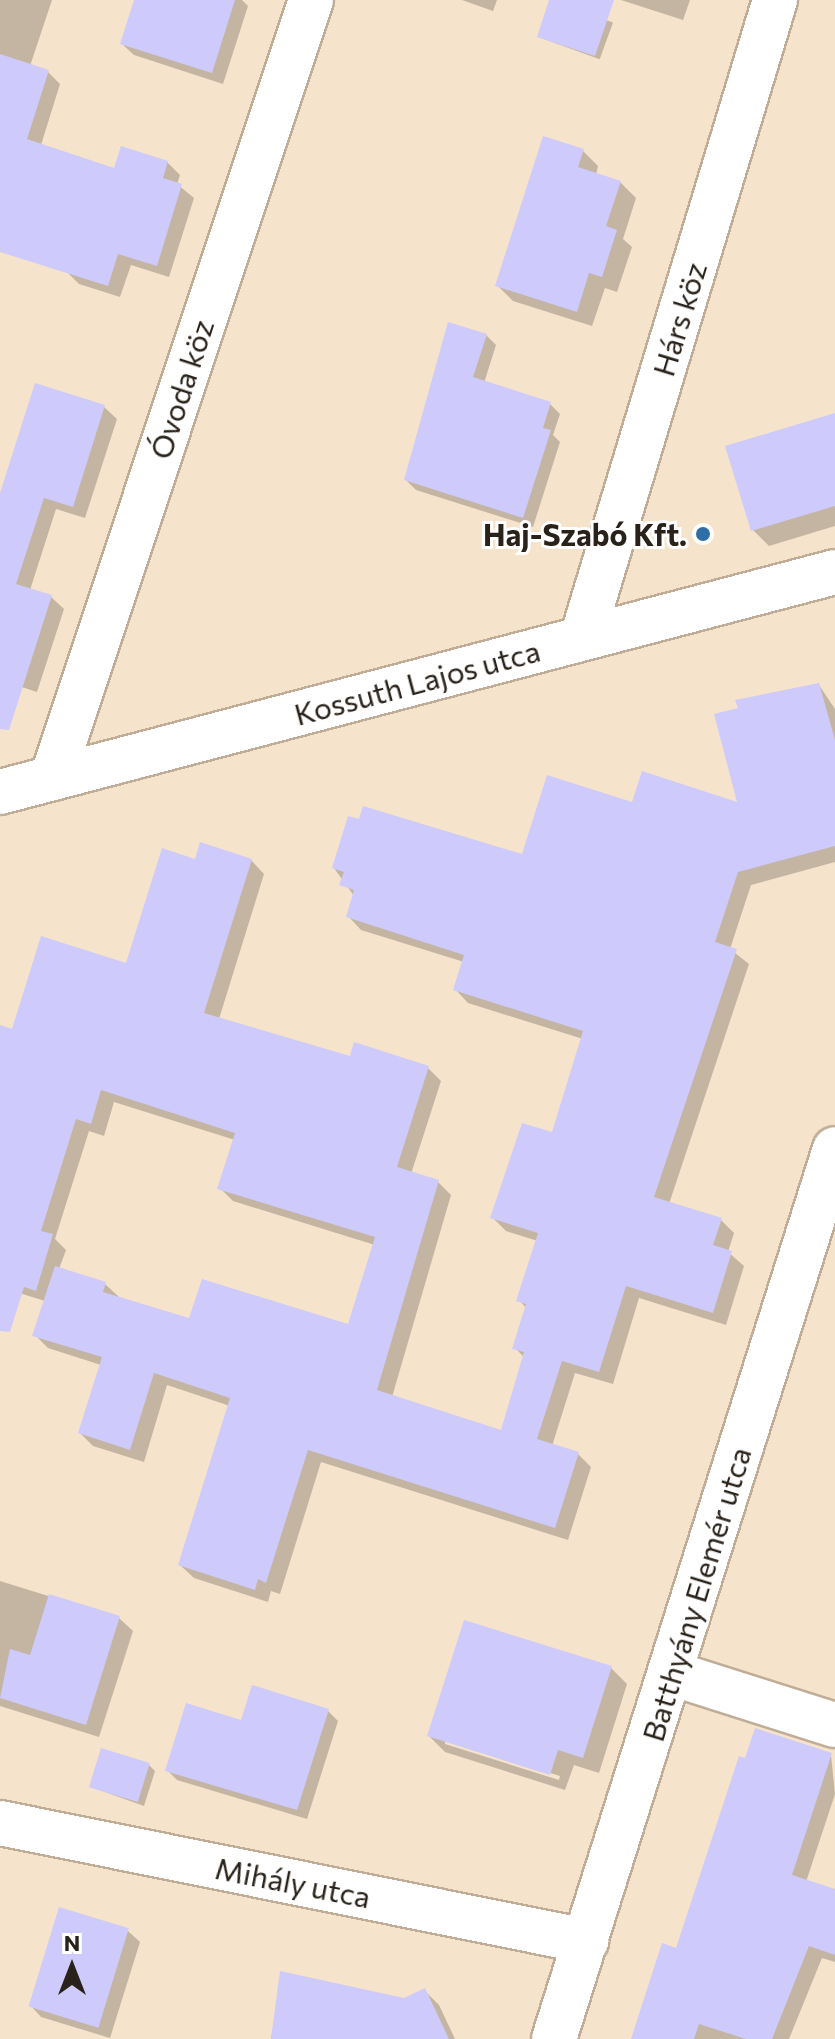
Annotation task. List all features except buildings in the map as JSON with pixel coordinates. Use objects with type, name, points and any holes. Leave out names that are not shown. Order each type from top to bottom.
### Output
[{"type":"street","name":"Óvoda köz","points":[[52,778],[311,0]]},
{"type":"street","name":"Hárs köz","points":[[582,638],[775,0]]},
{"type":"street","name":"Kossuth Lajos utca","points":[[0,792],[835,572]]},
{"type":"street","name":"Batthyány Elemér utca","points":[[554,2039],[835,1149]]},
{"type":"street","points":[[671,1673],[835,1725]]},
{"type":"street","name":"Mihály utca","points":[[0,1823],[586,1941]]},
{"type":"place","name":"Haj-Szabó Kft.","points":[[703,534]]}]
